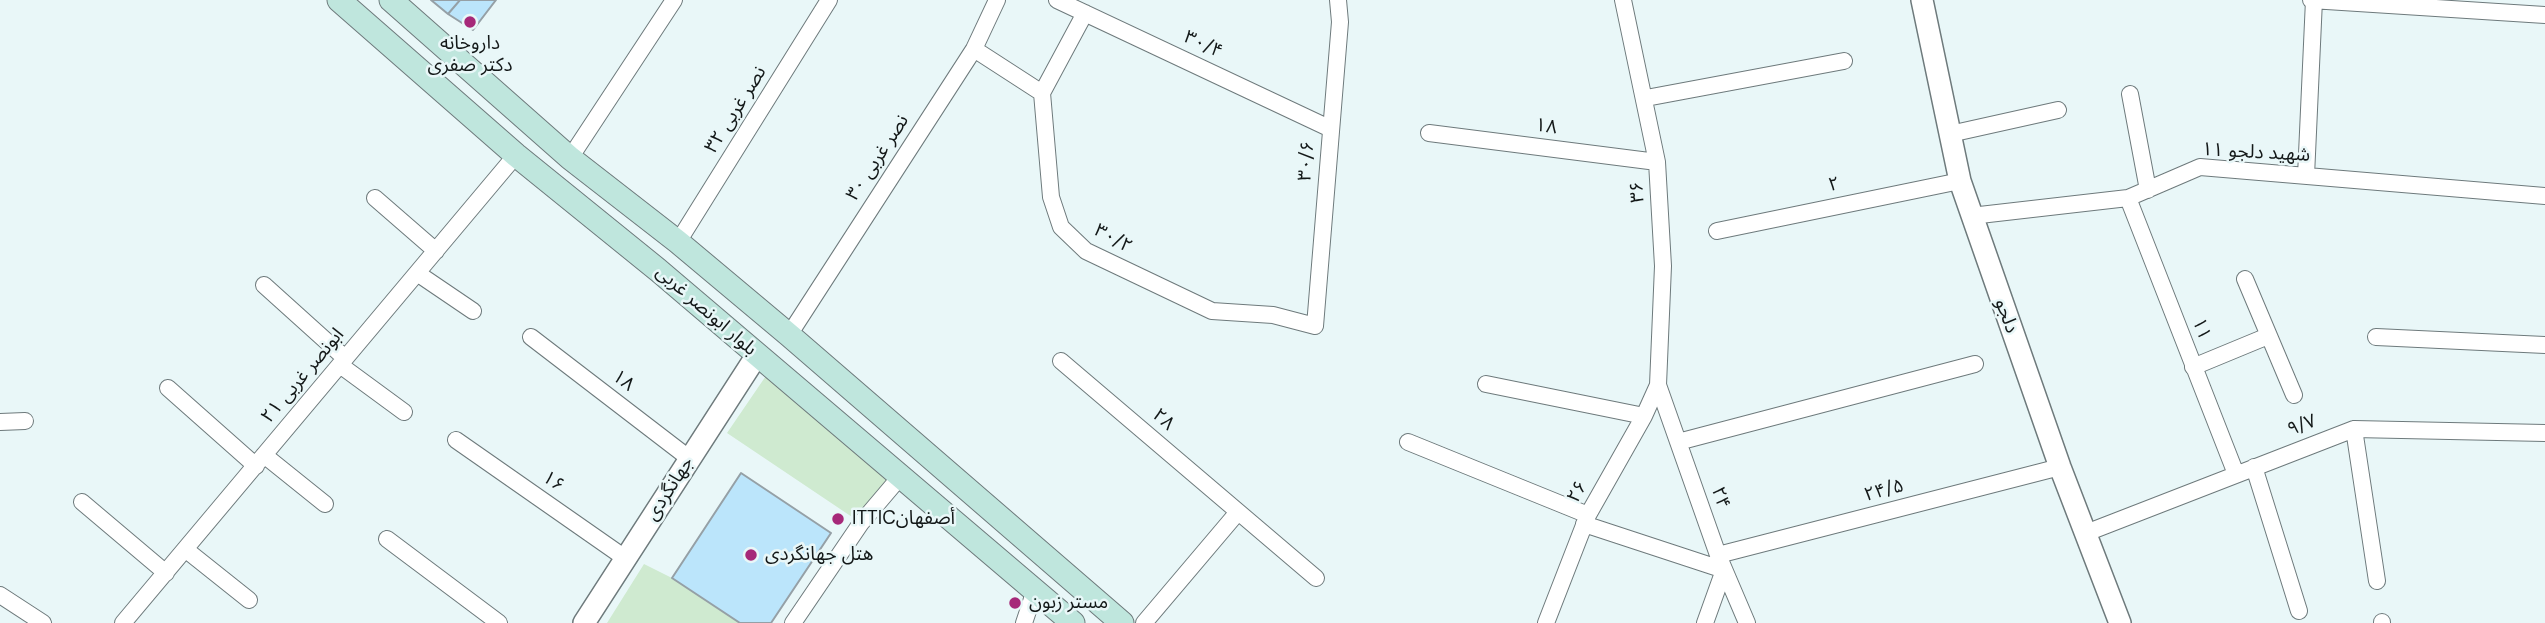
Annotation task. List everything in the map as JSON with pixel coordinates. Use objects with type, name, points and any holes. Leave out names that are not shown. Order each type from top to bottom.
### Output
[{"type":"main road","name":"بلوار ابونصر غربی","points":[[339,0],[516,155],[658,270],[1073,623]]},
{"type":"main road","name":"بلوار ابونصر غربی","points":[[391,0],[570,158],[678,242],[789,335],[1122,623]]},
{"type":"street","points":[[570,158],[674,0]]},
{"type":"street","name":"نصر غربی ۳۲","points":[[678,242],[829,0]]},
{"type":"street","name":"نصر غربی ۳۰","points":[[789,335],[974,49],[997,0]]},
{"type":"street","name":"۳۰/۴","points":[[1057,0],[1331,129]]},
{"type":"street","name":"۳۰/۶","points":[[1315,326],[1340,22],[1338,0]]},
{"type":"street","name":"۳۶","points":[[1623,0],[1646,98],[1657,162],[1663,266],[1658,386]]},
{"type":"street","name":"دلجو","points":[[1922,0],[1960,181],[1971,216],[2060,467],[2120,623]]},
{"type":"street","points":[[2306,176],[2313,0],[2443,4],[2545,15]]},
{"type":"street","points":[[974,49],[1042,93],[1085,13]]},
{"type":"street","points":[[1646,98],[1844,61]]},
{"type":"street","name":"۳۰/۲","points":[[1042,93],[1051,197],[1061,227],[1086,251],[1212,312],[1273,315],[1315,326]]},
{"type":"street","points":[[2130,94],[2148,190]]},
{"type":"street","points":[[1950,134],[2058,110]]},
{"type":"street","name":"۱۸","points":[[1429,133],[1657,162]]},
{"type":"street","name":"ابونصر غربی ۲۱","points":[[123,623],[516,155]]},
{"type":"street","name":"شهید دلجو ۱۱","points":[[1971,216],[2128,198],[2200,167],[2545,196]]},
{"type":"street","name":"۲","points":[[1717,231],[1960,181]]},
{"type":"street","points":[[375,198],[436,251]]},
{"type":"street","name":"۱۱","points":[[2128,198],[2236,474]]},
{"type":"street","points":[[417,273],[473,312]]},
{"type":"street","points":[[2245,279],[2294,395]]},
{"type":"street","points":[[264,285],[343,361],[404,412]]},
{"type":"street","points":[[2193,367],[2268,335]]},
{"type":"street","name":"۱۸","points":[[531,337],[690,459]]},
{"type":"street","points":[[2376,337],[2545,345]]},
{"type":"street","name":"جهانگردی","points":[[584,623],[757,355]]},
{"type":"street","name":"۲۸","points":[[1061,361],[1316,578]]},
{"type":"street","points":[[1678,442],[1975,364]]},
{"type":"street","points":[[1486,384],[1644,416]]},
{"type":"street","name":"۲۶","points":[[1546,623],[1586,519],[1658,386]]},
{"type":"street","name":"۲۴","points":[[1658,386],[1721,563],[1747,623]]},
{"type":"street","points":[[168,387],[260,460],[325,504]]},
{"type":"street","points":[[0,422],[25,421]]},
{"type":"street","points":[[2354,429],[2377,581]]},
{"type":"street","name":"۹/۷","points":[[2087,533],[2354,429],[2545,433]]},
{"type":"street","name":"۱۶","points":[[456,440],[625,558]]},
{"type":"street","points":[[1408,442],[1586,519],[1721,563],[1705,623]]},
{"type":"street","name":"۲۴/۵","points":[[1721,563],[2060,467]]},
{"type":"street","points":[[2255,467],[2299,611]]},
{"type":"street","points":[[793,623],[861,523],[900,477]]},
{"type":"street","points":[[82,502],[166,573]]},
{"type":"street","points":[[1144,623],[1238,512]]},
{"type":"street","points":[[387,539],[499,623]]},
{"type":"street","points":[[185,549],[249,600]]},
{"type":"street","points":[[1024,623],[1035,590]]},
{"type":"street","points":[[0,595],[37,621]]},
{"type":"green space","points":[[772,367],[900,477],[861,523],[727,433]]},
{"type":"green space","points":[[644,564],[672,578],[740,623],[607,623]]},
{"type":"building","points":[[431,0],[460,0],[448,14]]},
{"type":"building","name":"داروخانه دکتر صفری","points":[[460,0],[496,0],[473,30],[448,14]]},
{"type":"building","name":"هتل جهانگردی","points":[[741,473],[831,533],[771,623],[740,623],[672,578]]},
{"type":"place","name":"داروخانه دکتر صفری","points":[[470,22]]},
{"type":"place","name":"ITTICأصفهان","points":[[838,519]]},
{"type":"place","name":"هتل جهانگردی","points":[[751,555]]},
{"type":"place","name":"مستر زبون","points":[[1015,603]]}]
